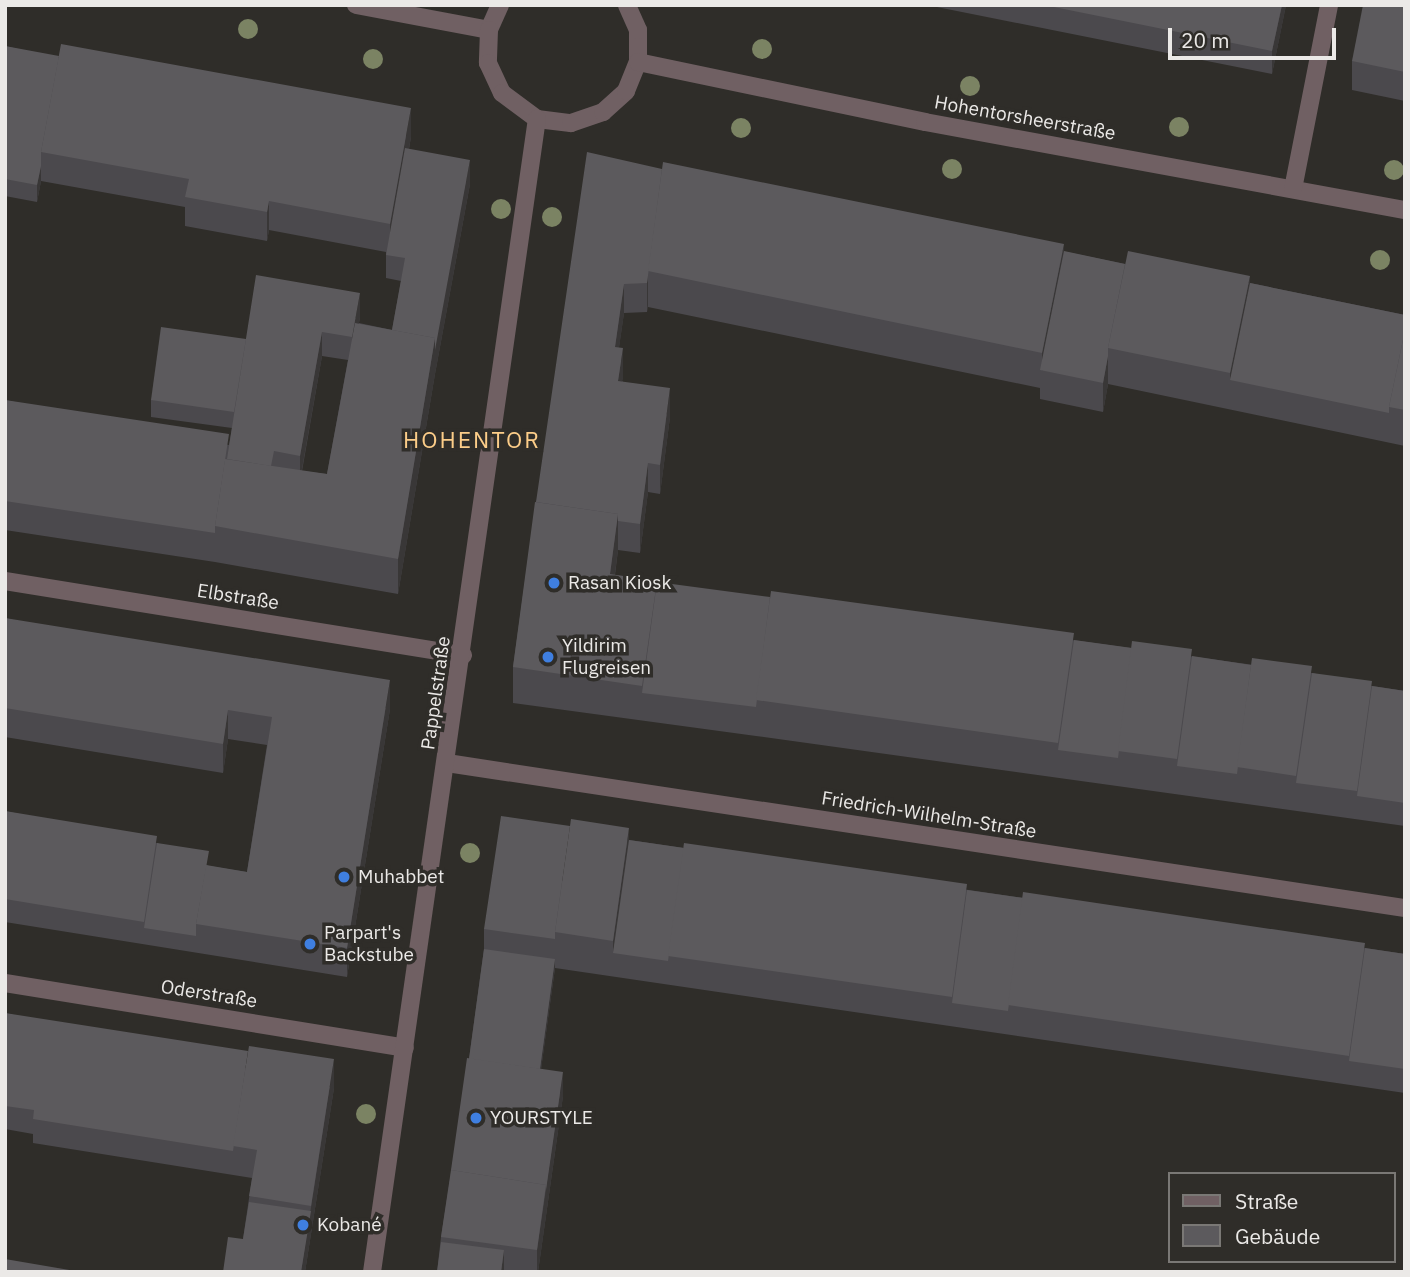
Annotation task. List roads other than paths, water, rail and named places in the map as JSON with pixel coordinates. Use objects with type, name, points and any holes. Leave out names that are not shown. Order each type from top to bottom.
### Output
[{"type":"street","points":[[356,5],[489,30]]},
{"type":"street","points":[[500,5],[489,30],[488,63],[502,93],[537,119],[571,123],[603,112],[626,91],[638,62],[638,30],[626,5]]},
{"type":"street","points":[[1293,189],[1329,5]]},
{"type":"street","name":"Hohentorsheerstraße","points":[[638,62],[925,122],[1405,210]]},
{"type":"street","name":"Pappelstraße","points":[[372,1272],[463,655],[537,119]]},
{"type":"street","name":"Elbstraße","points":[[5,580],[463,655]]},
{"type":"street","name":"Friedrich-Wilhelm-Straße","points":[[447,764],[1405,908]]},
{"type":"street","name":"Oderstraße","points":[[5,983],[405,1048]]},
{"type":"place","name":"Rasan Kiosk","points":[[554,583]]},
{"type":"place","name":"Yildirim Flugreisen","points":[[548,657]]},
{"type":"place","name":"Muhabbet","points":[[344,877]]},
{"type":"place","name":"Parpart's Backstube","points":[[310,944]]},
{"type":"place","name":"YOURSTYLE","points":[[476,1118]]},
{"type":"place","name":"Kobané","points":[[303,1225]]},
{"type":"district","name":"HOHENTOR","points":[[472,439]]}]
